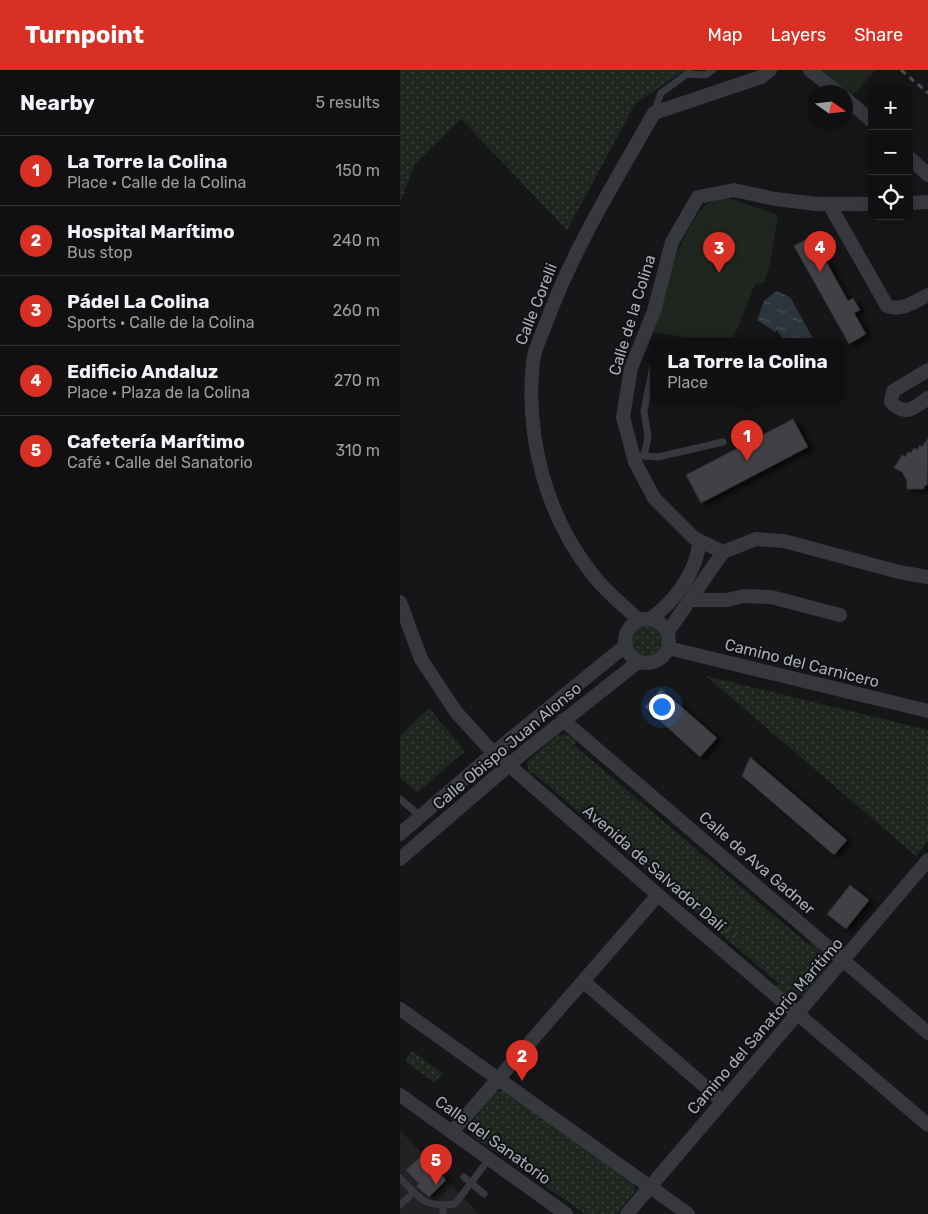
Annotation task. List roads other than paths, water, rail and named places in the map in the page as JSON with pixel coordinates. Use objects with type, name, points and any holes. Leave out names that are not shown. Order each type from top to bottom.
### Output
[{"type":"street","points":[[654,113],[761,78],[770,70]]},
{"type":"street","points":[[810,70],[828,85]]},
{"type":"street","points":[[853,106],[868,118]]},
{"type":"street","name":"Calle Corelli","points":[[645,620],[594,577],[565,536],[548,494],[533,431],[533,360],[558,291],[588,228],[654,113]]},
{"type":"street","points":[[913,161],[928,175]]},
{"type":"street","name":"Calle de la Colina","points":[[723,552],[699,541],[654,498],[623,417],[632,368],[654,310],[672,242],[698,197],[734,190],[775,199],[830,204],[868,204]]},
{"type":"street","points":[[913,203],[928,202]]},
{"type":"street","points":[[830,204],[887,306],[894,309],[901,308],[928,295]]},
{"type":"street","points":[[928,370],[893,391],[891,402],[897,408],[908,410],[915,408],[928,398]]},
{"type":"street","points":[[667,633],[723,552],[756,539],[784,541],[899,572],[928,577]]},
{"type":"street","points":[[645,620],[664,626],[667,633],[668,648],[659,660],[652,663],[638,662],[628,653],[625,646],[628,629],[645,620],[662,612],[689,574],[698,555],[699,541]]},
{"type":"street","points":[[691,600],[727,600],[743,596],[771,597],[840,615]]},
{"type":"street","name":"Avenida de Salvador Dalí","points":[[400,602],[421,659],[456,712],[494,753],[658,896],[928,1125]]},
{"type":"street","name":"Calle Obispo Juan Alonso","points":[[400,834],[494,753],[625,646]]},
{"type":"street","name":"Camino del Carnicero","points":[[668,648],[928,711]]},
{"type":"street","name":"Calle Obispo Juan Alonso","points":[[400,859],[508,765],[638,662]]},
{"type":"street","name":"Calle de Ava Gadner","points":[[563,720],[928,1033]]},
{"type":"street","name":"Camino del Sanatorio Maritimo","points":[[627,1214],[722,1101],[844,962],[928,860]]},
{"type":"street","points":[[452,1132],[658,896]]},
{"type":"street","points":[[584,982],[722,1101]]},
{"type":"street","points":[[400,1010],[499,1078],[688,1214]]},
{"type":"street","name":"Calle del Sanatorio","points":[[400,1095],[489,1159],[558,1212]]},
{"type":"lane","points":[[654,113],[661,93],[688,72],[705,76],[713,70]]},
{"type":"lane","points":[[650,381],[644,411],[648,437],[639,456],[658,457],[723,442]]},
{"type":"lane","points":[[400,799],[420,816]]},
{"type":"lane","points":[[454,1214],[455,1204],[489,1159]]},
{"type":"lane","points":[[464,1177],[484,1194]]},
{"type":"lane","points":[[400,1178],[423,1202],[443,1206],[455,1204]]},
{"type":"lane","points":[[400,1205],[414,1192]]},
{"type":"lane","points":[[443,1206],[443,1214]]},
{"type":"water","points":[[776,291],[790,297],[813,338],[782,338],[777,330],[775,332],[757,320],[764,301]]},
{"type":"railway","points":[[901,70],[928,93]]},
{"type":"place","name":"Edificio Andaluz","points":[[820,272]]},
{"type":"place","name":"Pádel La Colina","points":[[719,273]]},
{"type":"place","name":"La Torre la Colina","points":[[747,461]]},
{"type":"place","name":"Hospital Marítimo","points":[[522,1081]]},
{"type":"place","name":"Cafetería Marítimo","points":[[436,1185]]}]
